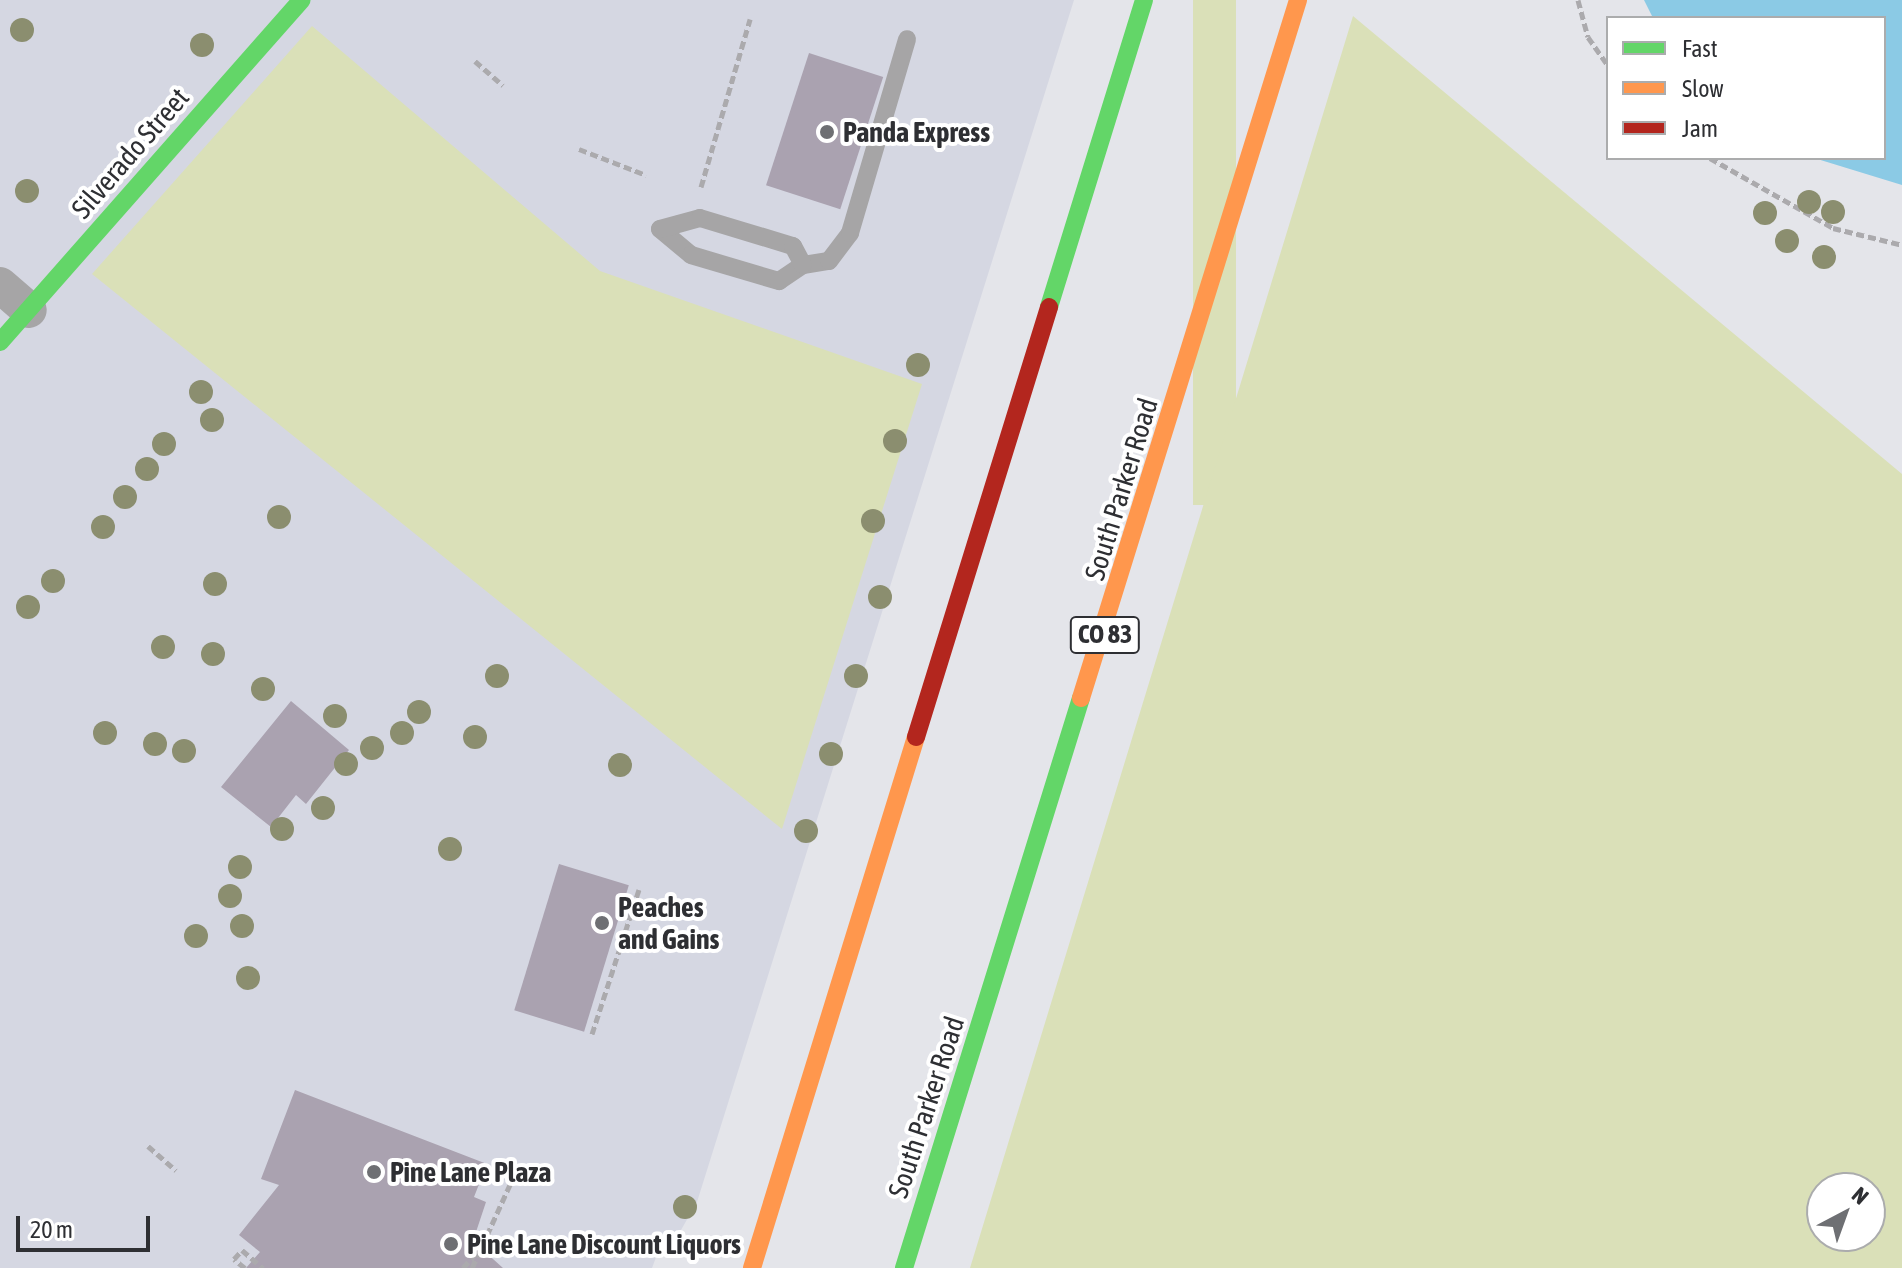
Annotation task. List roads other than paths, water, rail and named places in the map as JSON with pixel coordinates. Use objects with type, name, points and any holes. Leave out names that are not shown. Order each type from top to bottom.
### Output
[{"type":"main road","name":"Silverado Street","points":[[0,342],[301,0]]},
{"type":"main road","points":[[752,1268],[1144,0]]},
{"type":"main road","name":"South Parker Road","points":[[904,1268],[1076,733],[1298,0]]},
{"type":"street","points":[[0,285],[29,310]]},
{"type":"lane","points":[[803,265],[793,246],[700,218],[660,229],[691,255],[779,281],[803,265],[829,261],[850,233],[907,39]]},
{"type":"water","points":[[1644,0],[1902,0],[1902,185],[1821,160],[1886,160],[1886,16],[1652,16]]},
{"type":"place","name":"Panda Express","points":[[827,132]]},
{"type":"place","name":"Peaches and Gains","points":[[602,923]]},
{"type":"place","name":"Pine Lane Plaza","points":[[374,1172]]},
{"type":"place","name":"Pine Lane Discount Liquors","points":[[451,1244]]}]
